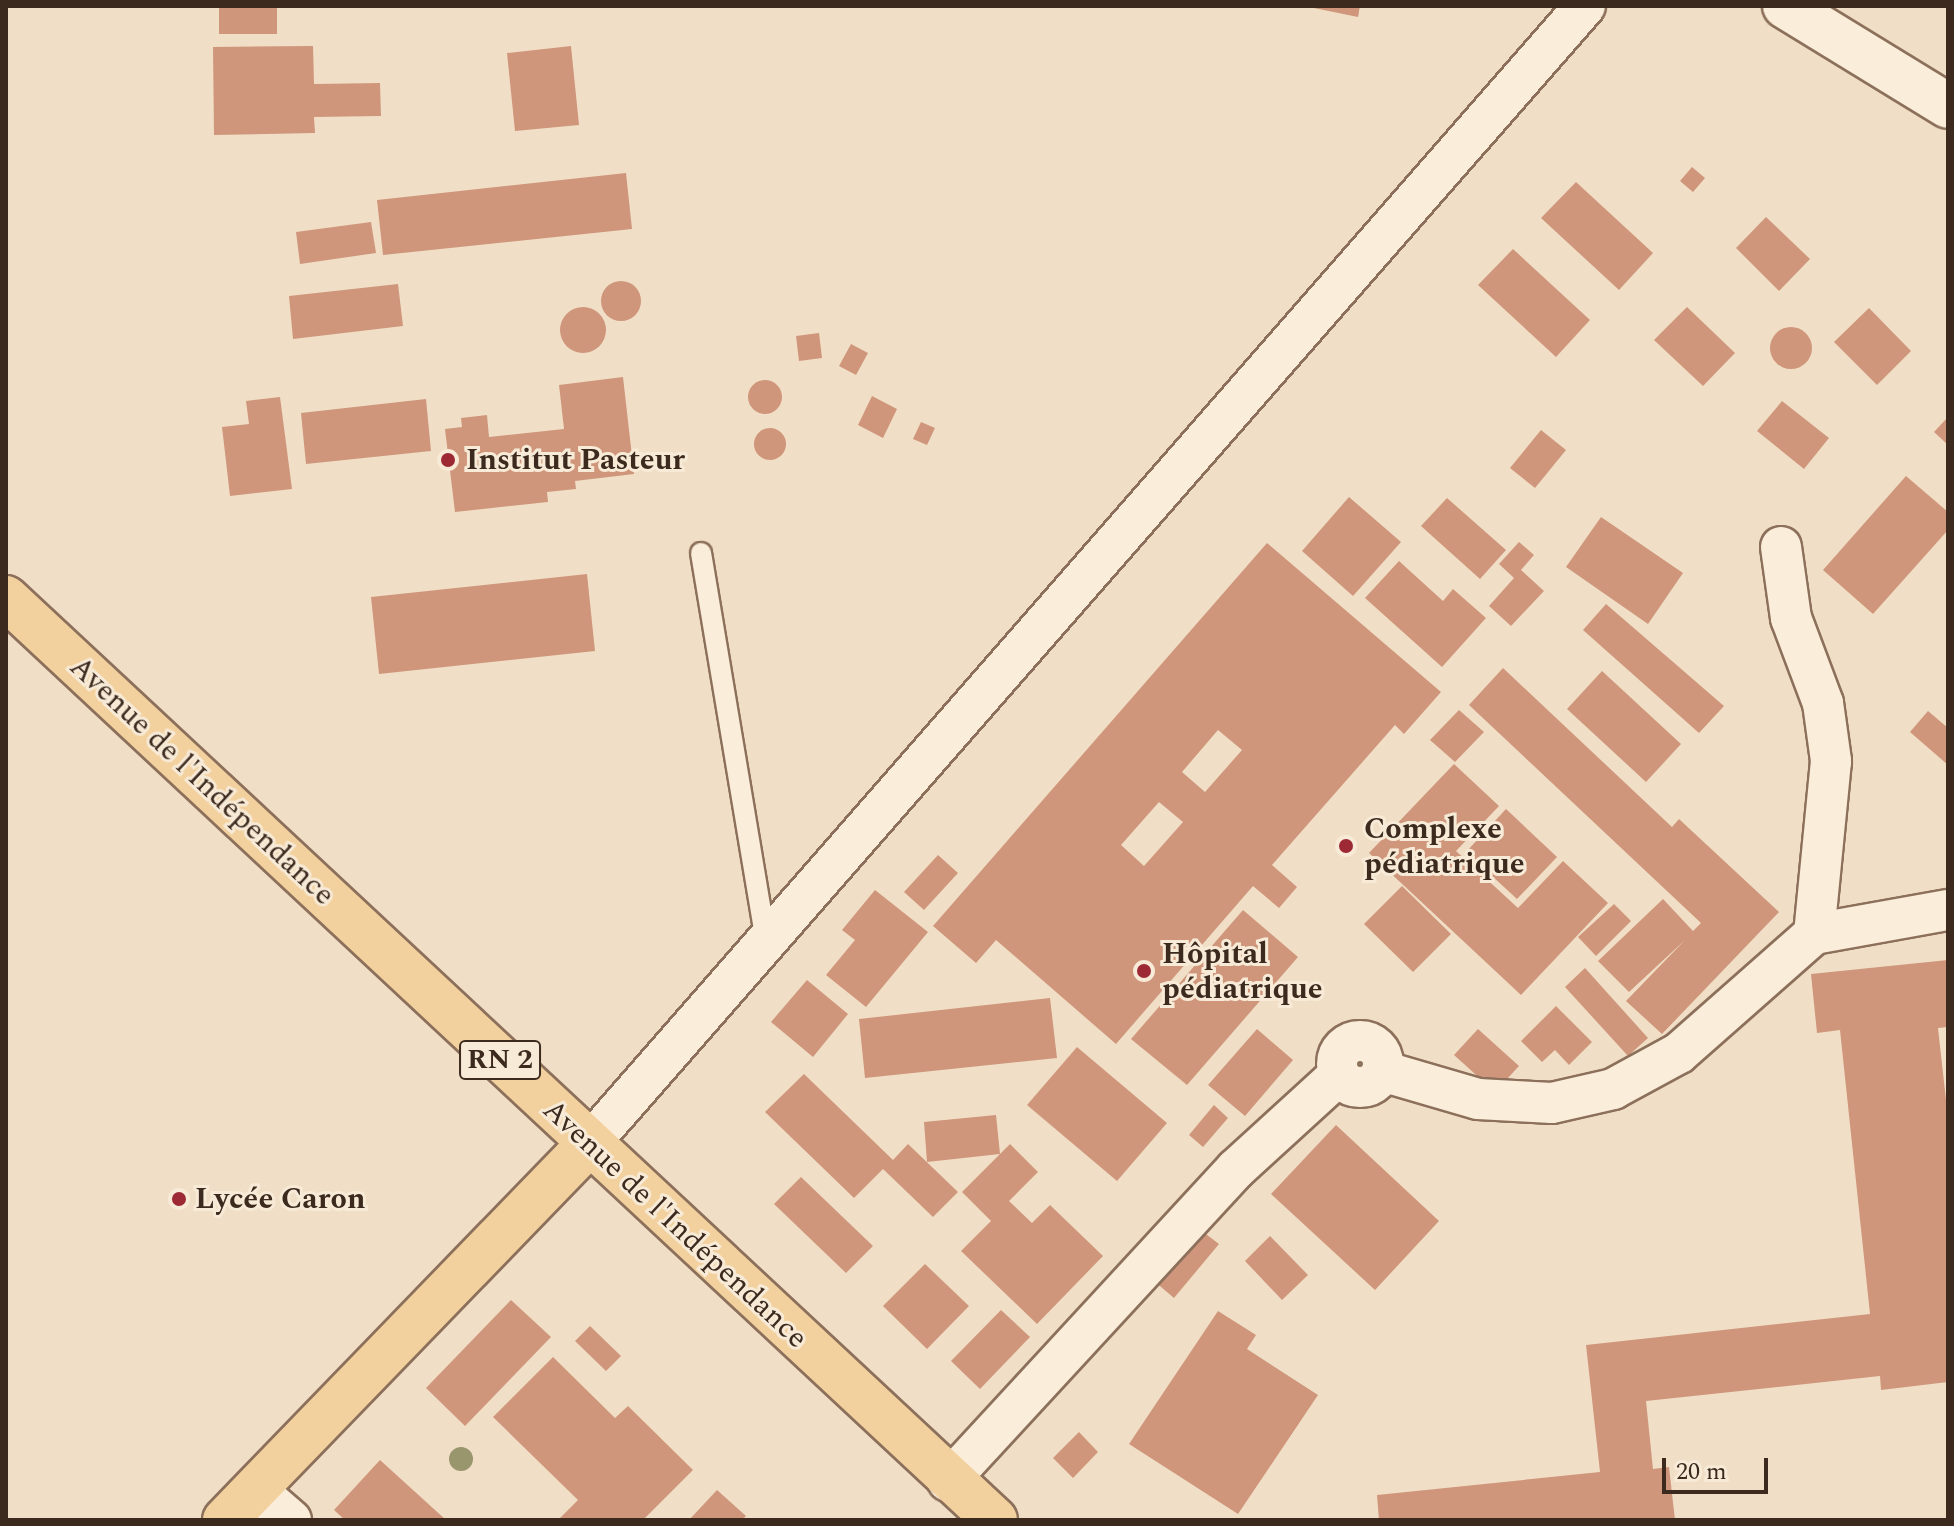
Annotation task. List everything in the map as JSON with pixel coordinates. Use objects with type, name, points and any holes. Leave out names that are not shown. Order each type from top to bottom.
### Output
[{"type":"main road","name":"Avenue de l'Indépendance","points":[[6,598],[948,1481],[995,1520]]},
{"type":"main road","points":[[225,1520],[589,1144]]},
{"type":"street","points":[[589,1144],[1585,6]]},
{"type":"street","points":[[1785,6],[1948,106]]},
{"type":"street","points":[[1781,547],[1791,618],[1823,703],[1831,761],[1814,934]]},
{"type":"street","points":[[948,1481],[1236,1169],[1339,1075],[1362,1087],[1382,1071],[1478,1099],[1552,1103],[1613,1089],[1679,1053],[1814,934],[1948,910]]},
{"type":"street","points":[[254,1488],[291,1520]]},
{"type":"lane","points":[[701,553],[766,943]]},
{"type":"building","points":[[219,6],[277,6],[277,34],[219,34]]},
{"type":"building","points":[[1304,6],[1360,6],[1358,17]]},
{"type":"building","points":[[313,46],[314,84],[380,83],[381,116],[314,117],[315,133],[214,135],[213,47]]},
{"type":"building","points":[[571,46],[579,125],[515,131],[507,53]]},
{"type":"building","points":[[1692,167],[1705,178],[1693,192],[1680,181]]},
{"type":"building","points":[[626,173],[632,229],[383,255],[377,200]]},
{"type":"building","points":[[1576,182],[1653,253],[1619,290],[1541,218]]},
{"type":"building","points":[[1766,217],[1810,259],[1779,291],[1736,248]]},
{"type":"building","points":[[371,222],[376,253],[300,264],[296,232]]},
{"type":"building","points":[[1513,249],[1590,320],[1556,357],[1478,285]]},
{"type":"building","points":[[621,281],[635,287],[641,301],[635,315],[621,321],[607,315],[601,301],[607,287]]},
{"type":"building","points":[[398,284],[403,326],[293,339],[289,296]]},
{"type":"building","points":[[583,307],[599,314],[606,330],[599,346],[583,353],[567,346],[560,330],[567,314]]},
{"type":"building","points":[[1687,307],[1735,353],[1703,386],[1654,340]]},
{"type":"building","points":[[1869,308],[1911,351],[1877,385],[1834,342]]},
{"type":"building","points":[[1791,327],[1806,333],[1812,348],[1806,363],[1791,369],[1776,363],[1770,348],[1776,333]]},
{"type":"building","points":[[819,333],[822,358],[799,361],[796,336]]},
{"type":"building","points":[[851,344],[868,353],[856,375],[839,366]]},
{"type":"building","points":[[623,377],[634,474],[575,481],[576,489],[547,492],[548,502],[455,512],[445,429],[462,427],[461,418],[487,415],[489,437],[564,429],[559,385]]},
{"type":"building","points":[[765,380],[777,385],[782,397],[777,409],[765,414],[753,409],[748,397],[753,385]]},
{"type":"building","points":[[872,396],[897,409],[883,438],[858,425]]},
{"type":"building","points":[[280,397],[292,489],[230,496],[222,427],[249,424],[246,401]]},
{"type":"building","points":[[426,399],[431,451],[306,464],[301,413]]},
{"type":"building","points":[[1782,401],[1829,438],[1804,469],[1757,431]]},
{"type":"building","points":[[1948,417],[1948,445],[1934,432]]},
{"type":"building","points":[[921,422],[935,428],[927,445],[913,439]]},
{"type":"building","points":[[770,428],[781,433],[786,444],[781,455],[770,460],[759,455],[754,444],[759,433]]},
{"type":"building","points":[[1541,430],[1566,450],[1535,488],[1510,468]]},
{"type":"building","points":[[1906,476],[1948,512],[1948,530],[1873,614],[1823,570]]},
{"type":"building","points":[[1349,497],[1401,542],[1353,596],[1302,551]]},
{"type":"building","points":[[1447,498],[1506,550],[1480,579],[1421,526]]},
{"type":"building","points":[[1601,517],[1683,573],[1648,624],[1566,567]]},
{"type":"building","points":[[1519,542],[1534,555],[1521,570],[1544,591],[1511,626],[1489,606],[1514,578],[1499,564]]},
{"type":"building","points":[[1267,543],[1441,692],[1404,734],[1395,725],[1272,865],[1297,887],[1279,908],[1253,886],[1116,1044],[996,940],[976,963],[933,926]],"holes":[[[1218,730],[1242,750],[1205,792],[1182,772]],[[1159,802],[1183,822],[1144,866],[1121,845]]]},
{"type":"building","points":[[1399,561],[1443,601],[1453,589],[1486,618],[1442,667],[1365,598]]},
{"type":"building","points":[[587,574],[595,651],[379,674],[371,597]]},
{"type":"building","points":[[1606,604],[1724,706],[1699,733],[1583,630]]},
{"type":"building","points":[[1503,668],[1672,827],[1679,819],[1779,912],[1662,1034],[1626,1001],[1685,940],[1629,992],[1598,961],[1663,899],[1693,931],[1701,923],[1469,705]]},
{"type":"building","points":[[1602,671],[1681,744],[1646,782],[1567,709]]},
{"type":"building","points":[[1459,710],[1484,732],[1455,762],[1430,740]]},
{"type":"building","points":[[1928,711],[1948,728],[1948,765],[1910,732]]},
{"type":"building","points":[[1454,764],[1499,806],[1456,851],[1518,908],[1563,861],[1608,903],[1521,995],[1369,853]]},
{"type":"building","points":[[1506,809],[1557,857],[1517,899],[1466,852]]},
{"type":"building","points":[[938,855],[958,873],[924,910],[904,892]]},
{"type":"building","points":[[1402,886],[1451,934],[1413,972],[1364,924]]},
{"type":"building","points":[[875,890],[928,932],[866,1007],[826,975],[855,940],[842,930]]},
{"type":"building","points":[[1614,904],[1631,921],[1596,956],[1578,937]]},
{"type":"building","points":[[1243,910],[1298,957],[1187,1085],[1131,1039]]},
{"type":"building","points":[[1948,960],[1948,1027],[1938,1028],[1948,1118],[1948,1382],[1881,1390],[1880,1376],[1646,1401],[1653,1469],[1669,1467],[1675,1520],[1379,1520],[1377,1495],[1600,1472],[1586,1345],[1870,1314],[1840,1030],[1817,1033],[1811,974]]},
{"type":"building","points":[[1585,968],[1648,1038],[1628,1056],[1565,987]]},
{"type":"building","points":[[807,980],[848,1014],[813,1057],[771,1022]]},
{"type":"building","points":[[1050,998],[1057,1058],[865,1078],[859,1019]]},
{"type":"building","points":[[1556,1006],[1592,1042],[1569,1065],[1555,1050],[1542,1062],[1521,1041]]},
{"type":"building","points":[[1257,1029],[1293,1060],[1245,1116],[1208,1085]]},
{"type":"building","points":[[1478,1029],[1519,1066],[1495,1092],[1454,1055]]},
{"type":"building","points":[[1077,1047],[1167,1123],[1117,1181],[1027,1105]]},
{"type":"building","points":[[804,1074],[893,1160],[908,1144],[958,1192],[933,1217],[883,1169],[854,1198],[765,1112]]},
{"type":"building","points":[[1214,1105],[1228,1118],[1203,1147],[1189,1135]]},
{"type":"building","points":[[996,1115],[1000,1154],[927,1162],[924,1122]]},
{"type":"building","points":[[1336,1125],[1439,1221],[1375,1290],[1271,1194]]},
{"type":"building","points":[[1010,1144],[1038,1172],[1009,1201],[1032,1223],[1050,1205],[1103,1256],[1037,1324],[961,1251],[991,1221],[962,1192]]},
{"type":"building","points":[[801,1177],[873,1246],[846,1273],[774,1204]]},
{"type":"building","points":[[1198,1228],[1219,1244],[1174,1298],[1154,1281]]},
{"type":"building","points":[[1270,1236],[1308,1275],[1282,1300],[1245,1261]]},
{"type":"building","points":[[925,1264],[969,1306],[927,1349],[883,1306]]},
{"type":"building","points":[[511,1300],[551,1337],[465,1426],[426,1388]]},
{"type":"building","points":[[1001,1310],[1030,1337],[980,1389],[951,1361]]},
{"type":"building","points":[[1218,1311],[1256,1335],[1247,1349],[1318,1395],[1238,1514],[1129,1444]]},
{"type":"building","points":[[590,1326],[621,1356],[606,1371],[575,1341]]},
{"type":"building","points":[[553,1357],[615,1418],[628,1406],[693,1470],[643,1520],[558,1520],[578,1500],[493,1417]]},
{"type":"building","points":[[1079,1432],[1098,1452],[1073,1478],[1053,1458]]},
{"type":"building","points":[[380,1460],[446,1520],[345,1520],[334,1510]]},
{"type":"building","points":[[717,1490],[746,1516],[742,1520],[689,1520]]},
{"type":"place","name":"Institut Pasteur","points":[[448,460]]},
{"type":"place","name":"Complexe pédiatrique","points":[[1346,846]]},
{"type":"place","name":"Hôpital pédiatrique","points":[[1144,971]]},
{"type":"place","name":"Lycée Caron","points":[[179,1199]]}]
